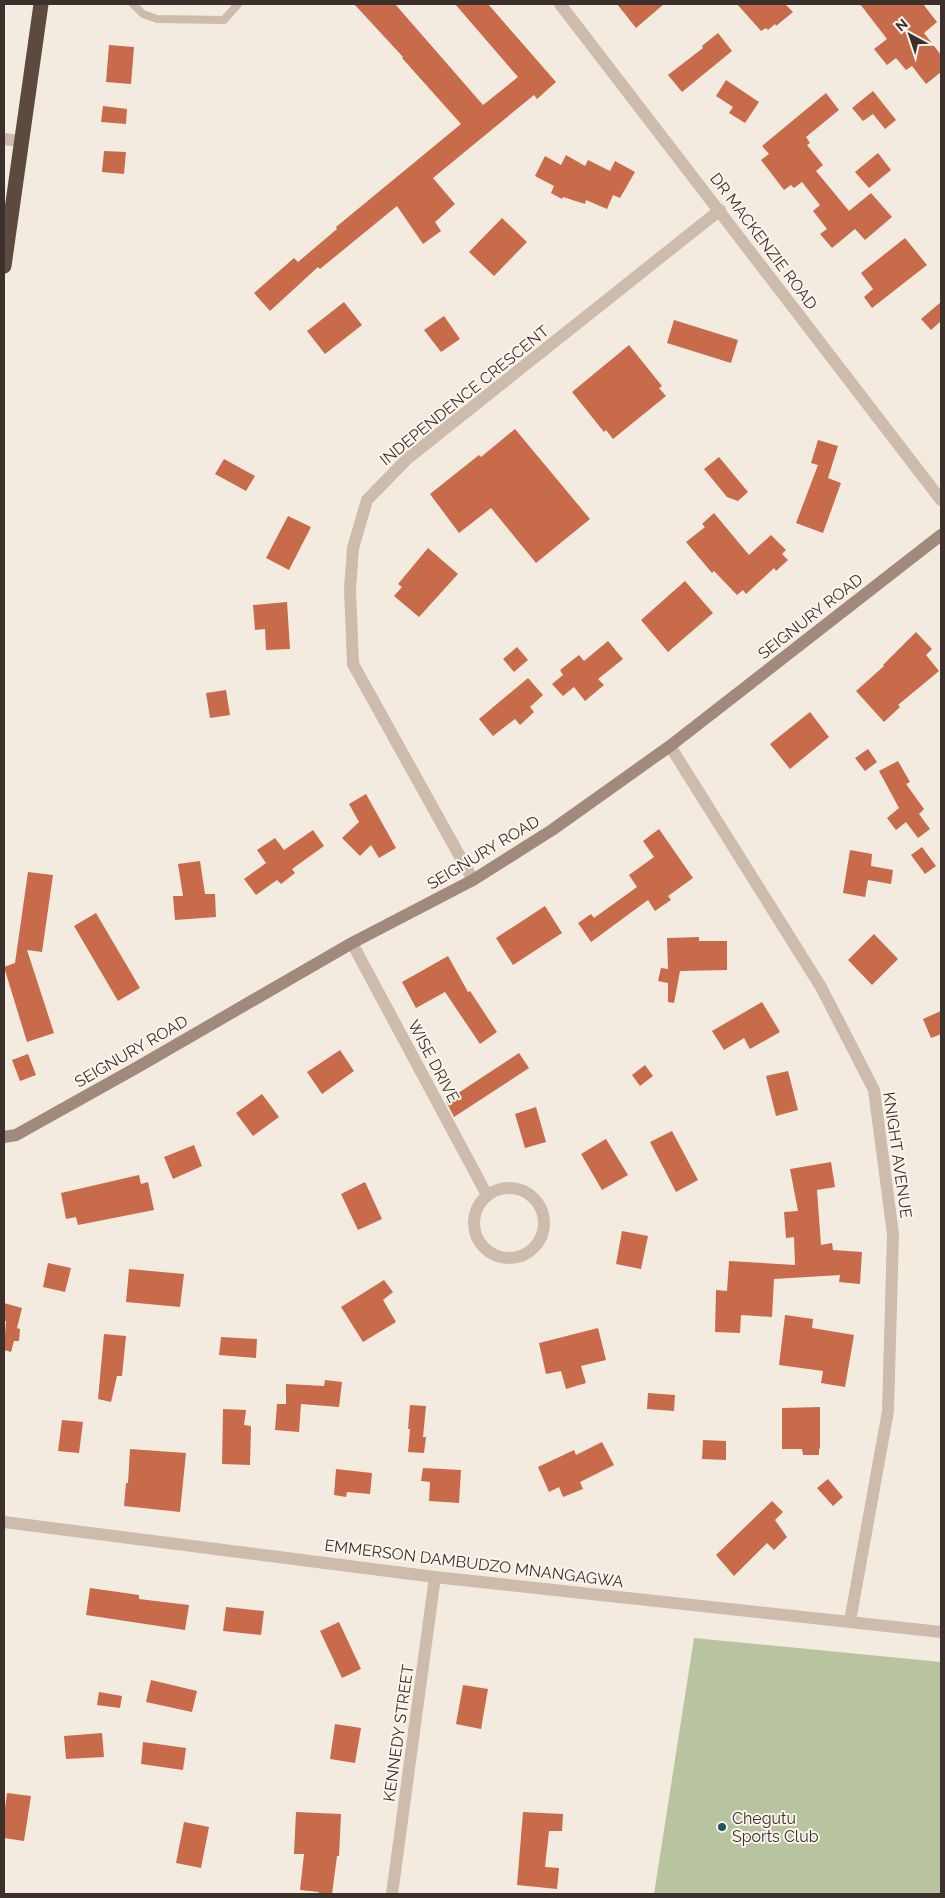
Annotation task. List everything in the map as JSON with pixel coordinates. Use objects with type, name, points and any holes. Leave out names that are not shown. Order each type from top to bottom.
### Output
[{"type":"highway","points":[[4,266],[20,141],[41,4]]},
{"type":"main road","name":"SEIGNURY ROAD","points":[[4,1138],[16,1135],[352,943],[473,880],[552,830],[670,746],[941,535]]},
{"type":"street","name":"DR MACKENZIE ROAD","points":[[560,4],[941,500]]},
{"type":"street","points":[[4,139],[20,141]]},
{"type":"street","name":"INDEPENDENCE CRESCENT","points":[[473,880],[353,664],[350,589],[354,548],[367,500],[407,459],[720,210]]},
{"type":"street","name":"KNIGHT AVENUE","points":[[670,746],[821,987],[874,1090],[893,1234],[888,1411],[850,1621]]},
{"type":"street","name":"WISE DRIVE","points":[[352,943],[487,1195]]},
{"type":"street","points":[[509,1187],[520,1189],[530,1194],[538,1202],[544,1218],[542,1235],[537,1245],[528,1253],[517,1257],[505,1258],[494,1255],[484,1248],[477,1238],[474,1226],[479,1204],[487,1195],[497,1189],[509,1187]]},
{"type":"street","name":"EMMERSON DAMBUDZO MNANGAGWA","points":[[4,1522],[435,1577],[941,1632]]},
{"type":"street","name":"KENNEDY STREET","points":[[392,1894],[435,1577]]},
{"type":"lane","points":[[133,4],[143,14],[157,19],[215,20],[224,20],[238,4]]},
{"type":"green space","name":"Chegutu Sports Club","points":[[694,1638],[941,1662],[941,1894],[654,1894]]},
{"type":"building","points":[[354,4],[395,4],[483,105],[518,77],[455,4],[488,4],[556,82],[537,99],[534,95],[433,178],[455,204],[435,222],[441,231],[423,244],[397,206],[320,269],[318,267],[270,311],[254,293],[294,258],[298,262],[337,229],[336,227],[461,124]]},
{"type":"building","points":[[617,4],[664,4],[636,28]]},
{"type":"building","points":[[737,4],[785,4],[793,12],[776,26],[775,24],[768,30],[766,28],[761,31]]},
{"type":"building","points":[[860,4],[923,4],[937,22],[924,33],[941,55],[941,72],[926,84],[912,66],[906,70],[896,58],[887,65],[874,49],[887,39]]},
{"type":"building","points":[[718,33],[732,51],[682,92],[668,75],[703,48],[702,46]]},
{"type":"building","points":[[109,45],[134,47],[131,84],[106,82]]},
{"type":"building","points":[[726,80],[759,102],[745,123],[729,113],[733,107],[716,96]]},
{"type":"building","points":[[873,91],[896,120],[885,129],[873,114],[863,121],[852,108]]},
{"type":"building","points":[[826,93],[839,110],[806,137],[810,143],[807,145],[823,165],[816,171],[849,211],[871,193],[892,217],[865,240],[855,229],[832,248],[820,234],[827,229],[813,211],[820,205],[802,182],[794,188],[791,185],[784,190],[761,160],[769,154],[762,146]]},
{"type":"building","points":[[103,106],[127,109],[126,124],[101,122]]},
{"type":"building","points":[[104,151],[126,152],[124,174],[102,172]]},
{"type":"building","points":[[878,153],[891,170],[869,188],[855,172]]},
{"type":"building","points":[[566,155],[585,166],[588,160],[610,171],[615,161],[635,172],[620,198],[613,195],[607,209],[586,200],[585,204],[563,197],[562,199],[551,193],[554,186],[535,176],[545,156],[561,165]]},
{"type":"building","points":[[502,218],[527,242],[494,276],[469,252]]},
{"type":"building","points":[[905,238],[927,265],[872,308],[864,297],[873,289],[861,273]]},
{"type":"building","points":[[344,302],[362,325],[325,354],[307,331]]},
{"type":"building","points":[[941,302],[941,321],[931,330],[921,319]]},
{"type":"building","points":[[444,316],[460,339],[441,352],[424,330]]},
{"type":"building","points":[[674,320],[738,340],[731,363],[667,343]]},
{"type":"building","points":[[629,345],[662,386],[659,388],[666,396],[613,439],[606,430],[604,432],[572,392]]},
{"type":"building","points":[[515,429],[590,519],[536,563],[491,508],[459,533],[430,494],[479,455],[481,457]]},
{"type":"building","points":[[818,440],[838,446],[828,478],[841,483],[823,533],[796,523],[818,465],[811,463]]},
{"type":"building","points":[[719,457],[748,492],[738,501],[727,497],[704,469]]},
{"type":"building","points":[[224,459],[255,476],[246,491],[215,474]]},
{"type":"building","points":[[714,513],[749,555],[771,535],[786,550],[782,554],[788,560],[776,571],[774,568],[746,594],[743,590],[737,595],[714,571],[712,573],[686,542],[705,527],[702,524]]},
{"type":"building","points":[[288,516],[311,527],[289,570],[266,558]]},
{"type":"building","points":[[428,548],[458,574],[419,617],[394,596],[402,587],[398,584]]},
{"type":"building","points":[[685,581],[713,613],[668,652],[641,620]]},
{"type":"building","points":[[287,602],[290,649],[266,650],[265,629],[255,630],[253,605]]},
{"type":"building","points":[[916,632],[932,649],[926,655],[939,671],[898,705],[900,707],[884,722],[856,691],[884,666]]},
{"type":"building","points":[[608,641],[623,659],[598,679],[604,685],[585,701],[574,687],[563,696],[552,684],[563,675],[560,670],[579,655],[584,661]]},
{"type":"building","points":[[517,647],[528,660],[514,672],[503,659]]},
{"type":"building","points":[[528,678],[543,695],[530,707],[534,712],[520,725],[515,719],[493,736],[479,719]]},
{"type":"building","points":[[226,690],[230,715],[210,718],[206,693]]},
{"type":"building","points":[[810,712],[829,737],[790,769],[770,744]]},
{"type":"building","points":[[868,749],[877,762],[865,771],[855,758]]},
{"type":"building","points":[[898,761],[910,782],[906,784],[924,809],[919,814],[930,829],[918,838],[906,822],[896,830],[887,818],[899,808],[879,771]]},
{"type":"building","points":[[366,794],[396,848],[379,858],[371,845],[360,856],[342,838],[359,822],[349,804]]},
{"type":"building","points":[[659,829],[693,878],[668,896],[671,900],[655,911],[648,900],[591,942],[578,923],[591,914],[594,918],[637,887],[629,875],[654,857],[643,841]]},
{"type":"building","points":[[313,830],[324,846],[292,869],[295,873],[281,884],[277,880],[256,895],[244,879],[266,863],[257,850],[275,838],[284,850]]},
{"type":"building","points":[[922,847],[936,866],[925,874],[911,855]]},
{"type":"building","points":[[850,850],[872,854],[871,866],[893,870],[891,884],[868,880],[865,897],[843,893]]},
{"type":"building","points":[[200,861],[205,894],[215,894],[216,917],[175,920],[173,896],[183,896],[178,864]]},
{"type":"building","points":[[28,872],[53,875],[42,952],[27,950],[54,1033],[27,1042],[4,967],[15,963]]},
{"type":"building","points":[[545,906],[562,933],[513,965],[496,938]]},
{"type":"building","points":[[96,913],[140,988],[118,1001],[74,926]]},
{"type":"building","points":[[874,934],[898,959],[872,985],[848,960]]},
{"type":"building","points":[[699,937],[699,941],[727,941],[727,970],[680,971],[674,1003],[668,1002],[668,983],[658,981],[661,968],[668,969],[667,938]]},
{"type":"building","points":[[448,956],[468,992],[470,991],[497,1032],[480,1044],[445,992],[416,1008],[402,982]]},
{"type":"building","points":[[762,1002],[780,1032],[750,1049],[744,1038],[724,1050],[712,1031]]},
{"type":"building","points":[[941,1011],[941,1034],[931,1038],[923,1019]]},
{"type":"building","points":[[340,1050],[354,1071],[322,1094],[307,1072]]},
{"type":"building","points":[[519,1053],[529,1068],[454,1117],[446,1101]]},
{"type":"building","points":[[28,1054],[36,1075],[20,1081],[12,1060]]},
{"type":"building","points":[[645,1065],[653,1076],[640,1086],[632,1075]]},
{"type":"building","points":[[788,1071],[798,1110],[776,1116],[766,1076]]},
{"type":"building","points":[[262,1094],[279,1117],[253,1136],[236,1113]]},
{"type":"building","points":[[536,1107],[546,1142],[525,1148],[515,1114]]},
{"type":"building","points":[[672,1131],[698,1180],[676,1192],[650,1142]]},
{"type":"building","points":[[606,1139],[628,1175],[602,1190],[581,1154]]},
{"type":"building","points":[[194,1145],[202,1166],[173,1179],[164,1157]]},
{"type":"building","points":[[831,1162],[835,1187],[817,1190],[821,1245],[832,1243],[833,1250],[862,1252],[860,1284],[839,1282],[840,1275],[774,1279],[772,1317],[741,1315],[740,1333],[715,1332],[716,1290],[727,1291],[729,1261],[795,1265],[794,1237],[786,1238],[784,1212],[798,1211],[790,1169]]},
{"type":"building","points":[[139,1175],[141,1184],[148,1182],[154,1210],[78,1225],[76,1217],[66,1219],[61,1193]]},
{"type":"building","points":[[365,1182],[382,1219],[358,1230],[341,1194]]},
{"type":"building","points":[[622,1231],[648,1236],[641,1269],[616,1264]]},
{"type":"building","points":[[48,1263],[71,1268],[65,1292],[43,1287]]},
{"type":"building","points":[[129,1269],[184,1274],[180,1307],[126,1302]]},
{"type":"building","points":[[384,1280],[393,1292],[383,1300],[396,1322],[363,1342],[341,1307]]},
{"type":"building","points":[[4,1303],[22,1308],[17,1328],[20,1329],[19,1341],[14,1341],[11,1352],[4,1350],[6,1321],[4,1321]]},
{"type":"building","points":[[785,1315],[813,1319],[812,1328],[854,1335],[845,1387],[821,1383],[823,1371],[779,1365]]},
{"type":"building","points":[[598,1328],[606,1360],[581,1366],[586,1383],[566,1389],[561,1371],[546,1374],[539,1343]]},
{"type":"building","points":[[104,1334],[126,1336],[122,1376],[117,1376],[111,1402],[98,1399]]},
{"type":"building","points":[[221,1337],[257,1339],[256,1358],[219,1355]]},
{"type":"building","points":[[325,1380],[342,1382],[339,1407],[301,1404],[299,1432],[275,1430],[277,1404],[286,1404],[286,1384],[324,1386]]},
{"type":"building","points":[[648,1393],[675,1395],[674,1411],[647,1409]]},
{"type":"building","points":[[410,1405],[426,1406],[423,1437],[426,1437],[424,1453],[408,1452]]},
{"type":"building","points":[[820,1407],[819,1455],[803,1455],[802,1449],[782,1449],[782,1408]]},
{"type":"building","points":[[223,1409],[246,1410],[244,1425],[251,1426],[250,1465],[222,1464]]},
{"type":"building","points":[[62,1420],[83,1422],[79,1453],[58,1451]]},
{"type":"building","points":[[703,1440],[726,1441],[726,1460],[702,1459]]},
{"type":"building","points":[[602,1442],[614,1465],[580,1482],[583,1489],[563,1497],[559,1487],[549,1492],[538,1467],[574,1450],[576,1455]]},
{"type":"building","points":[[130,1449],[186,1453],[180,1512],[124,1506],[126,1483],[128,1483]]},
{"type":"building","points":[[423,1468],[461,1470],[459,1503],[429,1501],[430,1482],[421,1481]]},
{"type":"building","points":[[336,1469],[372,1473],[370,1494],[347,1492],[346,1497],[334,1495]]},
{"type":"building","points":[[828,1479],[843,1497],[833,1506],[817,1488]]},
{"type":"building","points":[[772,1501],[783,1512],[775,1520],[787,1537],[774,1550],[767,1543],[734,1576],[716,1555]]},
{"type":"building","points":[[90,1588],[139,1595],[139,1599],[189,1605],[185,1630],[86,1615]]},
{"type":"building","points":[[226,1607],[264,1611],[261,1635],[223,1631]]},
{"type":"building","points":[[339,1622],[361,1669],[342,1678],[320,1631]]},
{"type":"building","points":[[151,1680],[197,1691],[192,1712],[146,1702]]},
{"type":"building","points":[[463,1685],[488,1689],[481,1729],[456,1724]]},
{"type":"building","points":[[99,1692],[122,1696],[120,1708],[97,1705]]},
{"type":"building","points":[[335,1724],[361,1728],[355,1763],[330,1759]]},
{"type":"building","points":[[102,1733],[104,1757],[66,1759],[64,1736]]},
{"type":"building","points":[[143,1742],[186,1748],[183,1770],[141,1764]]},
{"type":"building","points":[[7,1793],[31,1796],[24,1841],[4,1838]]},
{"type":"building","points":[[296,1812],[341,1814],[339,1856],[337,1856],[332,1894],[318,1894],[319,1892],[300,1890],[304,1854],[294,1854]]},
{"type":"building","points":[[523,1812],[563,1814],[562,1831],[549,1831],[545,1867],[559,1868],[557,1889],[517,1885]]},
{"type":"building","points":[[184,1822],[209,1827],[201,1868],[176,1863]]},
{"type":"place","name":"Chegutu Sports Club","points":[[722,1827]]}]
